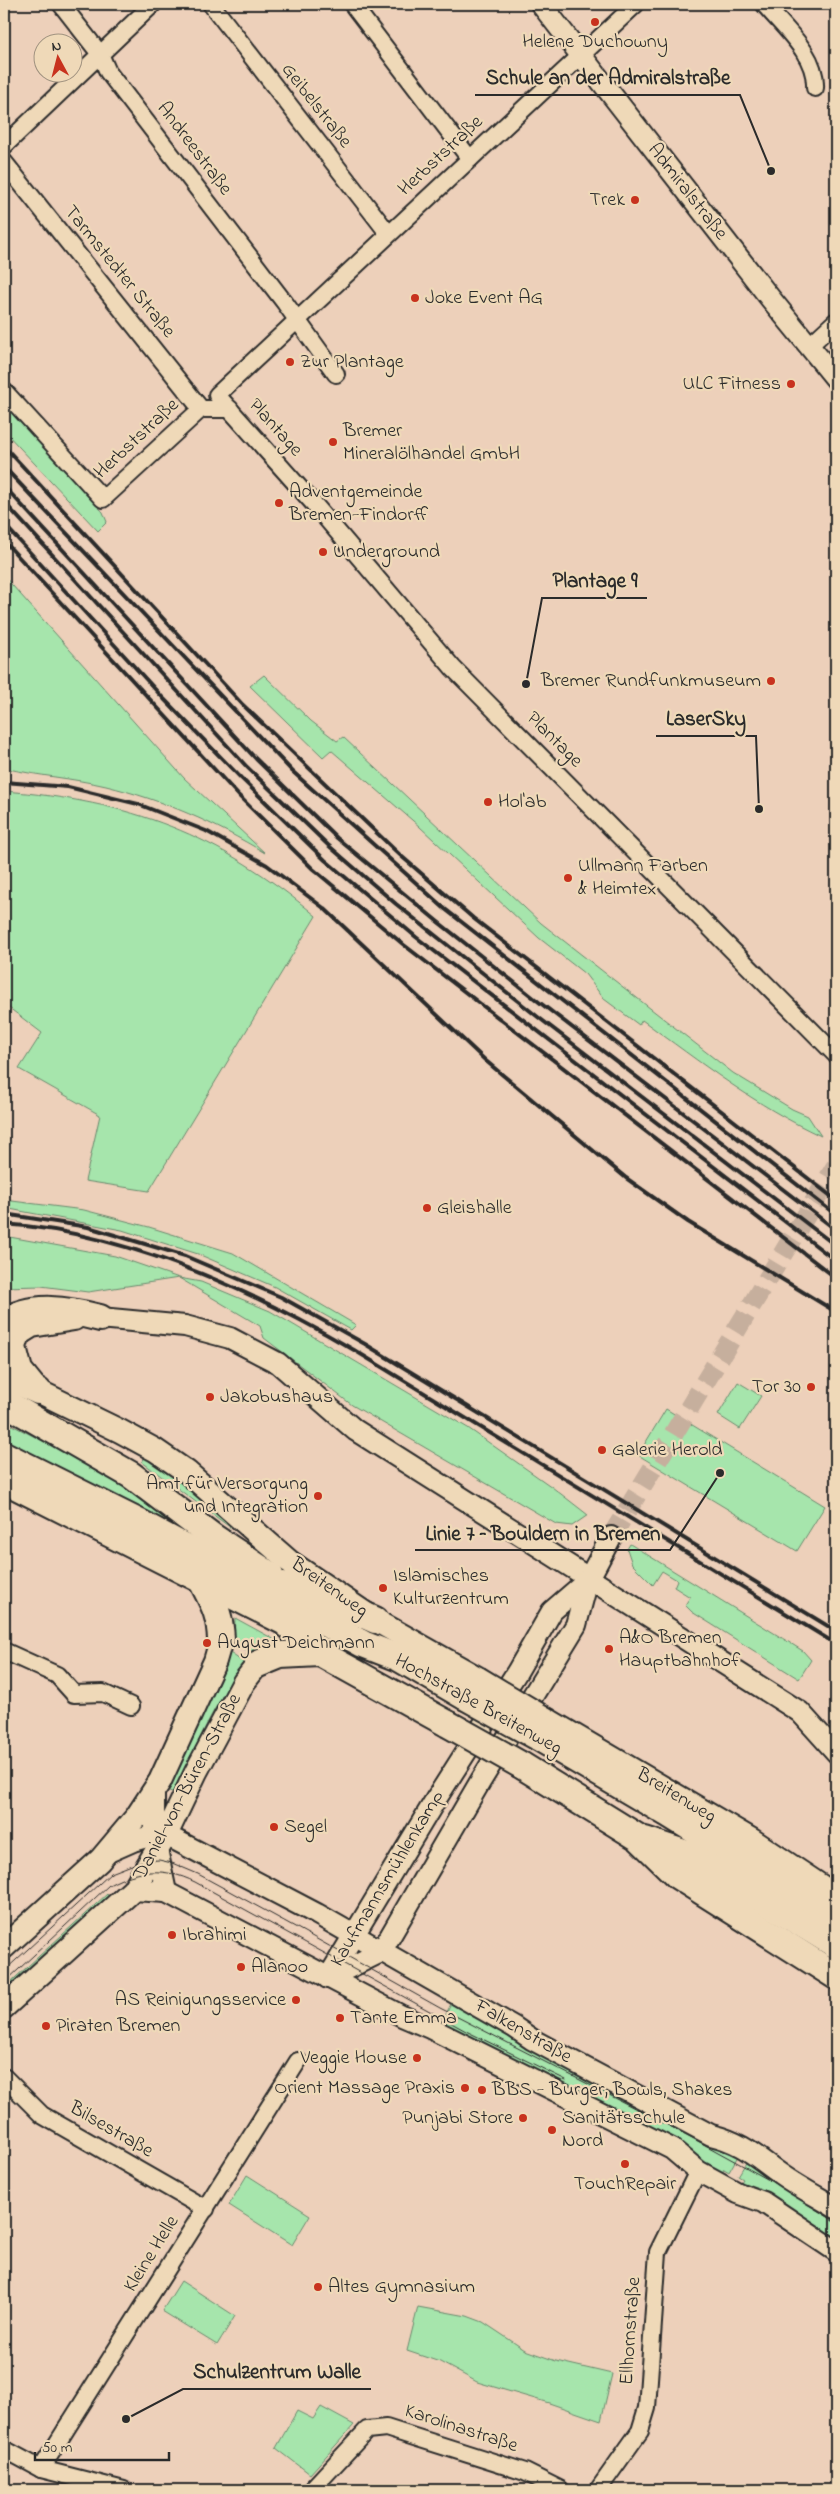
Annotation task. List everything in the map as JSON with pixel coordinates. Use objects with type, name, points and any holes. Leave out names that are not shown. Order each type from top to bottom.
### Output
[{"type":"highway","points":[[4,1322],[12,1316],[36,1310],[71,1311],[100,1318]]},
{"type":"highway","points":[[4,1376],[38,1391]]},
{"type":"highway","points":[[4,1402],[130,1475],[213,1537],[284,1585],[368,1634],[399,1658]]},
{"type":"highway","name":"Hochstraße Breitenweg","points":[[4,1455],[142,1524],[363,1644],[472,1687],[543,1729],[667,1813],[836,1918]]},
{"type":"highway","points":[[4,1480],[285,1622],[320,1653],[521,1766],[639,1838],[678,1876],[836,1976]]},
{"type":"highway","points":[[201,1579],[220,1619],[220,1640]]},
{"type":"highway","points":[[284,1585],[328,1599],[375,1620]]},
{"type":"highway","points":[[258,1664],[280,1655],[320,1653]]},
{"type":"highway","points":[[639,1838],[690,1855],[836,1945]]},
{"type":"main road","points":[[38,1391],[21,1370],[15,1347],[19,1334],[32,1326],[59,1320],[100,1318]]},
{"type":"main road","name":"Breitenweg","points":[[38,1391],[120,1431],[171,1461],[290,1562],[472,1687]]},
{"type":"main road","name":"Daniel-von-Büren-Straße","points":[[4,1947],[108,1852],[154,1793],[215,1661],[220,1640]]},
{"type":"main road","name":"Daniel-von-Büren-Straße","points":[[4,2007],[133,1890],[244,1682],[258,1664]]},
{"type":"main road","name":"Breitenweg","points":[[543,1729],[752,1840],[836,1896]]},
{"type":"street","name":"Andreestraße","points":[[61,4],[100,54],[108,72],[296,319]]},
{"type":"street","points":[[4,146],[154,4]]},
{"type":"street","name":"Geibelstraße","points":[[211,4],[388,233]]},
{"type":"street","points":[[352,4],[470,159]]},
{"type":"street","name":"Admiralstraße","points":[[541,4],[770,298],[836,379]]},
{"type":"street","name":"Herbststraße","points":[[218,395],[296,319],[636,4]]},
{"type":"street","points":[[764,4],[810,60],[816,76],[815,88]]},
{"type":"street","name":"Tarmstedter Straße","points":[[4,162],[201,409]]},
{"type":"street","points":[[296,319],[336,374]]},
{"type":"street","points":[[810,345],[836,321]]},
{"type":"street","name":"Herbststraße","points":[[4,391],[103,499],[201,409],[230,409]]},
{"type":"street","name":"Plantage","points":[[218,395],[314,504],[453,668],[836,1056]]},
{"type":"street","points":[[100,1318],[184,1326],[230,1338],[278,1363],[355,1430],[588,1580],[800,1712],[836,1752]]},
{"type":"street","name":"Kaufmannsmühlenkamp","points":[[328,1978],[381,1952],[480,1782],[576,1625],[588,1580],[611,1537]]},
{"type":"street","name":"Kaufmannsmühlenkamp","points":[[328,1978],[517,1672],[552,1611],[588,1580]]},
{"type":"street","points":[[4,1651],[57,1675],[74,1694],[103,1693],[131,1706]]},
{"type":"street","points":[[154,1793],[166,1892]]},
{"type":"street","points":[[108,1852],[159,1840]]},
{"type":"street","name":"Falkenstraße","points":[[159,1840],[317,1914],[514,2026],[541,2044],[711,2135],[728,2139],[748,2149],[782,2175],[836,2208]]},
{"type":"street","name":"Falkenstraße","points":[[133,1890],[166,1892],[328,1978],[672,2149],[698,2171],[738,2193],[763,2202],[836,2250]]},
{"type":"street","name":"Kleine Helle","points":[[41,2469],[298,2061]]},
{"type":"street","name":"Bilsestraße","points":[[4,2076],[42,2115],[206,2209]]},
{"type":"street","name":"Ellhornstraße","points":[[598,2490],[640,2431],[647,2408],[658,2252],[698,2171]]},
{"type":"street","name":"Karolinastraße","points":[[311,2490],[367,2430],[386,2428],[525,2472],[561,2490]]},
{"type":"street","points":[[4,2449],[41,2469],[124,2490]]},
{"type":"green space","points":[[4,404],[103,512],[107,522],[98,531],[4,431]]},
{"type":"green space","points":[[4,576],[184,778],[265,853],[208,822],[148,798],[93,783],[4,768]]},
{"type":"green space","points":[[264,675],[311,721],[337,741],[343,737],[541,923],[733,1073],[792,1109],[808,1116],[821,1136],[751,1097],[642,1020],[639,1025],[604,999],[585,974],[539,938],[420,827],[331,750],[323,757],[250,686]]},
{"type":"green space","points":[[4,791],[92,803],[133,813],[171,826],[208,843],[244,863],[280,887],[316,916],[149,1191],[85,1181],[100,1115],[19,1069],[42,1033],[4,1004]]},
{"type":"green space","points":[[4,1200],[84,1210],[149,1227],[233,1253],[356,1325],[351,1330],[275,1287],[198,1254],[122,1230],[4,1208]]},
{"type":"green space","points":[[4,1236],[115,1256],[179,1278],[88,1292],[41,1286],[4,1287]]},
{"type":"green space","points":[[179,1278],[201,1282],[270,1311],[468,1428],[552,1487],[588,1515],[572,1526],[556,1524],[352,1405],[264,1338],[260,1326]]},
{"type":"green space","points":[[738,1382],[761,1396],[740,1429],[718,1415]]},
{"type":"green space","points":[[666,1409],[825,1506],[797,1551],[638,1455]]},
{"type":"green space","points":[[4,1421],[107,1474],[204,1546],[4,1444]]},
{"type":"green space","points":[[145,1457],[173,1474],[234,1525],[231,1528],[142,1462]]},
{"type":"green space","points":[[630,1544],[803,1651],[811,1660],[799,1679],[692,1612],[685,1605],[690,1597],[674,1587],[677,1580],[662,1571],[653,1585],[632,1564],[627,1549]]},
{"type":"green space","points":[[235,1618],[279,1642],[267,1646],[254,1655],[234,1643]]},
{"type":"green space","points":[[230,1653],[246,1664],[224,1693],[215,1709],[174,1793],[167,1790]]},
{"type":"green space","points":[[107,1894],[112,1900],[4,1994],[4,1988]]},
{"type":"green space","points":[[453,2000],[734,2152],[738,2156],[729,2172],[724,2169],[721,2175],[440,2026]]},
{"type":"green space","points":[[747,2161],[836,2216],[836,2241],[739,2185],[743,2179],[738,2176]]},
{"type":"green space","points":[[247,2175],[310,2215],[292,2245],[229,2205]]},
{"type":"green space","points":[[181,2281],[235,2316],[217,2345],[162,2311]]},
{"type":"green space","points":[[418,2307],[467,2316],[483,2322],[525,2350],[556,2361],[612,2374],[601,2421],[549,2403],[477,2382],[440,2362],[407,2351]]},
{"type":"green space","points":[[321,2407],[354,2425],[310,2474],[276,2448],[297,2411],[313,2419]]},
{"type":"tunnel","points":[[611,1537],[836,1166]]},
{"type":"tram line","points":[[4,1971],[111,1873],[142,1861],[159,1860],[172,1863],[198,1874],[440,2008],[687,2135],[769,2180],[836,2222]]},
{"type":"tram line","points":[[4,1983],[109,1885],[141,1873],[162,1872],[184,1877],[195,1882],[466,2031],[566,2080]]},
{"type":"railway","points":[[4,446],[243,705],[400,855],[473,918],[836,1200]]},
{"type":"railway","points":[[4,467],[292,771],[445,909],[836,1215]]},
{"type":"railway","points":[[4,486],[256,759],[337,838],[539,1002],[836,1230]]},
{"type":"railway","points":[[4,502],[247,767],[328,845],[396,904],[538,1017],[836,1246]]},
{"type":"railway","points":[[4,524],[164,699],[325,860],[416,937],[836,1261]]},
{"type":"railway","points":[[4,541],[239,796],[313,869],[404,945],[836,1278]]},
{"type":"railway","points":[[4,782],[68,787],[138,804],[206,831],[267,865],[325,909],[486,1061],[626,1178],[688,1222],[836,1312]]},
{"type":"railway","points":[[4,1214],[88,1227],[185,1256],[281,1297],[365,1344],[836,1631]]},
{"type":"railway","points":[[4,1224],[49,1229],[95,1239],[140,1252],[230,1286],[273,1306],[354,1350],[836,1644]]},
{"type":"place","name":"Helene Duchowny","points":[[595,22]]},
{"type":"place","name":"Schule an der Admiralstraße","points":[[771,171]]},
{"type":"place","name":"Trek","points":[[635,200]]},
{"type":"place","name":"Joke Event AG","points":[[415,298]]},
{"type":"place","name":"Zur Plantage","points":[[290,362]]},
{"type":"place","name":"ULC Fitness","points":[[791,384]]},
{"type":"place","name":"Bremer Mineralölhandel GmbH","points":[[333,442]]},
{"type":"place","name":"Adventgemeinde Bremen-Findorff","points":[[279,503]]},
{"type":"place","name":"Underground","points":[[323,552]]},
{"type":"place","name":"Bremer Rundfunkmuseum","points":[[771,681]]},
{"type":"place","name":"Plantage 9","points":[[526,684]]},
{"type":"place","name":"Hol'ab","points":[[488,802]]},
{"type":"place","name":"LaserSky","points":[[759,809]]},
{"type":"place","name":"Ullmann Farben & Heimtex","points":[[568,878]]},
{"type":"place","name":"Gleishalle","points":[[427,1208]]},
{"type":"place","name":"Tor 30","points":[[811,1387]]},
{"type":"place","name":"Jakobushaus","points":[[210,1397]]},
{"type":"place","name":"Galerie Herold","points":[[602,1450]]},
{"type":"place","name":"Linie 7 – Bouldern in Bremen","points":[[720,1473]]},
{"type":"place","name":"Amt für Versorgung und Integration","points":[[318,1496]]},
{"type":"place","name":"Islamisches Kulturzentrum","points":[[383,1588]]},
{"type":"place","name":"August Deichmann","points":[[207,1643]]},
{"type":"place","name":"A&O Bremen Hauptbahnhof","points":[[609,1649]]},
{"type":"place","name":"Segel","points":[[274,1827]]},
{"type":"place","name":"Ibrahimi","points":[[172,1935]]},
{"type":"place","name":"Alanoo","points":[[241,1967]]},
{"type":"place","name":"AS Reinigungsservice","points":[[296,2000]]},
{"type":"place","name":"Tante Emma","points":[[340,2018]]},
{"type":"place","name":"Piraten Bremen","points":[[46,2026]]},
{"type":"place","name":"Veggie House","points":[[417,2058]]},
{"type":"place","name":"Orient Massage Praxis","points":[[465,2088]]},
{"type":"place","name":"BBS - Burger, Bowls, Shakes","points":[[482,2090]]},
{"type":"place","name":"Punjabi Store","points":[[523,2118]]},
{"type":"place","name":"Sanitätsschule Nord","points":[[552,2130]]},
{"type":"place","name":"TouchRepair","points":[[625,2164]]},
{"type":"place","name":"Altes Gymnasium","points":[[318,2287]]},
{"type":"place","name":"Schulzentrum Walle","points":[[126,2419]]}]
